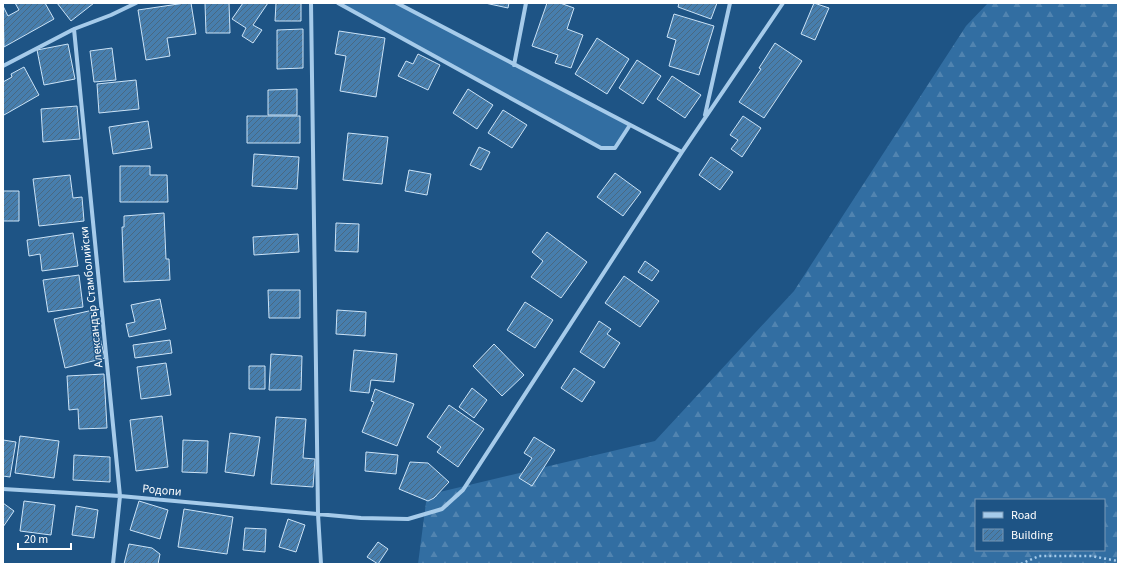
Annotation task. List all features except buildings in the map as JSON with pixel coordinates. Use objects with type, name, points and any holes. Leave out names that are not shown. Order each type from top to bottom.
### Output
[{"type":"street","points":[[3,66],[74,29],[111,15],[136,3]]},
{"type":"street","points":[[311,3],[318,514],[321,564]]},
{"type":"street","points":[[338,3],[601,148],[616,148],[630,125]]},
{"type":"street","points":[[397,3],[682,152]]},
{"type":"street","points":[[514,65],[526,3]]},
{"type":"street","points":[[705,117],[730,3]]},
{"type":"street","name":"Родопи","points":[[3,489],[120,496],[361,518],[408,519],[442,509],[462,490],[705,117],[783,3]]},
{"type":"street","name":"Александър Стамболийски","points":[[74,29],[120,496],[113,564]]},
{"type":"path","points":[[1021,564],[1039,556],[1091,556],[1118,561]]},
{"type":"green space","points":[[338,3],[397,3],[630,125],[615,148],[601,148]]},
{"type":"green space","points":[[988,3],[1118,3],[1118,564],[418,564],[427,495],[655,441],[794,291],[966,26]]}]
